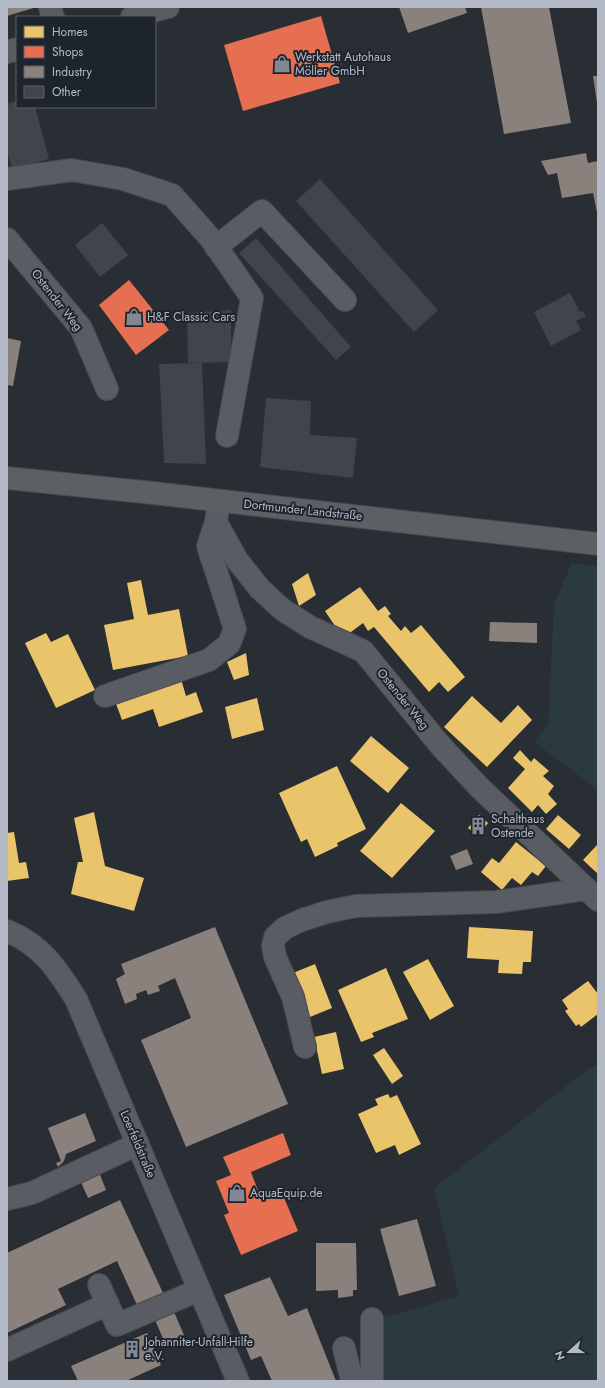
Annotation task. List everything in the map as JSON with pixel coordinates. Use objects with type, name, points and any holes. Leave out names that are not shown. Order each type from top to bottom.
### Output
[{"type":"main road","name":"Dortmunder Landstraße","points":[[7,478],[217,511],[598,544]]},
{"type":"street","points":[[7,179],[72,170],[123,179],[172,195],[211,238],[252,298],[227,436]]},
{"type":"street","points":[[216,247],[262,211],[345,300]]},
{"type":"street","name":"Ostender Weg","points":[[7,239],[81,328],[107,389]]},
{"type":"street","points":[[105,696],[209,660],[229,644],[235,629],[208,546],[217,511]]},
{"type":"street","name":"Ostender Weg","points":[[217,511],[237,560],[260,589],[283,610],[310,627],[363,651],[440,745],[479,787],[592,894]]},
{"type":"street","name":"Ostender Weg","points":[[304,1047],[293,997],[275,957],[273,946],[275,937],[285,928],[302,920],[327,912],[356,906],[496,902],[592,894]]},
{"type":"street","name":"Loerfeldstraße","points":[[7,931],[28,941],[43,953],[60,974],[76,999],[238,1381]]},
{"type":"street","points":[[7,1199],[32,1193],[138,1144]]},
{"type":"street","points":[[7,1350],[103,1294],[117,1325],[200,1290]]},
{"type":"street","points":[[372,1319],[372,1381]]},
{"type":"street","points":[[344,1348],[352,1381]]},
{"type":"shaded area","points":[[572,563],[598,566],[598,790],[534,742],[548,724],[554,604]]},
{"type":"shaded area","points":[[598,1064],[598,1381],[381,1381],[379,1319],[459,1296],[434,1188],[587,1070]]},
{"type":"building: Homes","points":[[308,573],[316,595],[299,606],[292,584]]},
{"type":"building: Homes","points":[[141,580],[148,615],[179,609],[188,656],[113,670],[104,625],[134,619],[127,583]]},
{"type":"building: Homes","points":[[360,587],[378,611],[385,606],[391,614],[388,616],[401,631],[405,626],[411,633],[421,625],[465,677],[448,692],[439,682],[429,692],[374,627],[368,631],[363,623],[343,638],[325,611]]},
{"type":"building: Homes","points":[[46,633],[51,642],[68,634],[95,690],[56,708],[25,643]]},
{"type":"building: Homes","points":[[246,653],[249,675],[234,680],[227,662]]},
{"type":"building: Homes","points":[[181,679],[186,696],[196,692],[203,712],[159,727],[153,709],[122,720],[115,701]]},
{"type":"building: Homes","points":[[472,696],[501,723],[518,705],[532,720],[487,767],[444,727]]},
{"type":"building: Homes","points":[[257,698],[264,730],[232,739],[225,707]]},
{"type":"building: Homes","points":[[371,736],[409,768],[388,793],[350,761]]},
{"type":"building: Homes","points":[[520,750],[531,762],[534,758],[549,771],[543,776],[554,786],[548,794],[557,804],[546,814],[538,805],[532,812],[508,788],[525,769],[513,758]]},
{"type":"building: Homes","points":[[337,766],[366,829],[337,843],[338,846],[315,857],[307,839],[301,842],[279,793]]},
{"type":"building: Homes","points":[[401,803],[435,831],[392,878],[360,851]]},
{"type":"building: Homes","points":[[94,812],[105,866],[144,878],[134,911],[71,894],[78,862],[83,862],[74,818]]},
{"type":"building: Homes","name":"Schalthaus Ostende","points":[[479,815],[488,823],[478,836],[468,828]]},
{"type":"building: Homes","points":[[558,815],[581,835],[569,849],[546,829]]},
{"type":"building: Homes","points":[[14,832],[19,863],[26,862],[29,878],[7,881],[7,833]]},
{"type":"building: Homes","points":[[516,842],[546,866],[538,876],[532,872],[521,885],[512,878],[502,890],[481,872],[492,858],[499,863]]},
{"type":"building: Homes","points":[[598,844],[598,874],[583,860]]},
{"type":"building: Homes","points":[[469,927],[533,931],[531,962],[523,962],[522,974],[498,973],[499,960],[467,958]]},
{"type":"building: Homes","points":[[428,959],[454,1006],[430,1020],[403,972]]},
{"type":"building: Homes","points":[[315,964],[332,1008],[310,1017],[293,973]]},
{"type":"building: Homes","points":[[386,968],[408,1019],[372,1033],[374,1037],[361,1042],[338,990]]},
{"type":"building: Homes","points":[[588,981],[598,994],[598,1014],[581,1027],[579,1024],[576,1026],[565,1011],[568,1009],[562,1000]]},
{"type":"building: Homes","points":[[336,1032],[344,1069],[322,1074],[314,1037]]},
{"type":"building: Homes","points":[[384,1048],[403,1076],[392,1084],[373,1055]]},
{"type":"building: Homes","points":[[388,1094],[390,1098],[397,1095],[421,1144],[399,1155],[395,1145],[376,1153],[358,1114],[378,1105],[375,1099]]},
{"type":"building: Shops","name":"Werkstatt Autohaus Möller GmbH","points":[[321,16],[340,83],[243,111],[224,45]]},
{"type":"building: Shops","name":"H&F Classic Cars","points":[[129,280],[169,330],[136,355],[99,305]]},
{"type":"building: Shops","points":[[283,1133],[291,1155],[251,1172],[262,1201],[282,1193],[298,1231],[241,1255],[224,1215],[229,1213],[216,1181],[231,1175],[223,1157]]},
{"type":"building: Industry","points":[[7,7],[37,7],[7,16]]},
{"type":"building: Industry","points":[[399,7],[465,7],[467,13],[408,33]]},
{"type":"building: Industry","points":[[481,7],[549,7],[571,123],[504,134]]},
{"type":"building: Industry","points":[[593,76],[598,76],[597,103]]},
{"type":"building: Industry","points":[[586,153],[588,163],[598,161],[598,217],[593,193],[562,198],[557,173],[548,175],[541,161]]},
{"type":"building: Industry","points":[[7,338],[21,341],[13,386],[7,385]]},
{"type":"building: Industry","points":[[490,622],[537,623],[537,643],[489,641]]},
{"type":"building: Industry","points":[[467,849],[473,864],[456,870],[450,856]]},
{"type":"building: Industry","points":[[215,927],[288,1104],[186,1147],[141,1040],[191,1018],[175,978],[158,986],[160,991],[148,995],[146,990],[136,994],[137,999],[125,1004],[116,979],[125,974],[121,964]]},
{"type":"building: Industry","points":[[85,1113],[96,1141],[66,1154],[64,1161],[58,1167],[56,1163],[61,1161],[48,1128]]},
{"type":"building: Industry","points":[[99,1172],[106,1190],[88,1198],[80,1180]]},
{"type":"building: Industry","points":[[120,1200],[163,1293],[137,1305],[117,1261],[58,1289],[66,1305],[7,1333],[7,1253]]},
{"type":"building: Industry","points":[[417,1219],[436,1286],[399,1296],[380,1229]]},
{"type":"building: Industry","points":[[316,1243],[356,1243],[357,1290],[353,1290],[353,1296],[338,1298],[338,1290],[316,1291]]},
{"type":"building: Industry","points":[[270,1277],[288,1316],[307,1308],[336,1381],[272,1381],[261,1356],[251,1360],[224,1295]]},
{"type":"building: Industry","points":[[174,1312],[184,1335],[165,1343],[155,1320]]},
{"type":"building: Industry","name":"Johanniter-Unfall-Hilfe e.V.","points":[[147,1333],[161,1365],[126,1381],[78,1381],[71,1366]]},
{"type":"building: Other","points":[[16,101],[16,108],[35,108],[49,159],[12,169],[7,152],[7,104]]},
{"type":"building: Other","points":[[320,179],[438,310],[414,332],[296,201]]},
{"type":"building: Other","points":[[102,223],[128,255],[100,277],[75,245]]},
{"type":"building: Other","points":[[256,238],[351,347],[336,360],[239,253]]},
{"type":"building: Other","points":[[570,293],[580,312],[583,311],[586,316],[576,321],[581,330],[551,346],[534,312]]},
{"type":"building: Other","points":[[231,310],[231,362],[188,363],[187,313]]},
{"type":"building: Other","points":[[202,363],[206,464],[164,463],[159,364]]},
{"type":"building: Other","points":[[266,398],[311,401],[310,435],[357,438],[353,478],[260,467]]},
{"type":"place","name":"Werkstatt Autohaus Möller GmbH","points":[[282,64]]},
{"type":"place","name":"H&F Classic Cars","points":[[134,317]]},
{"type":"place","name":"Schalthaus Ostende","points":[[478,826]]},
{"type":"place","name":"AquaEquip.de","points":[[237,1193]]},
{"type":"place","name":"Johanniter-Unfall-Hilfe e.V.","points":[[132,1349]]}]
